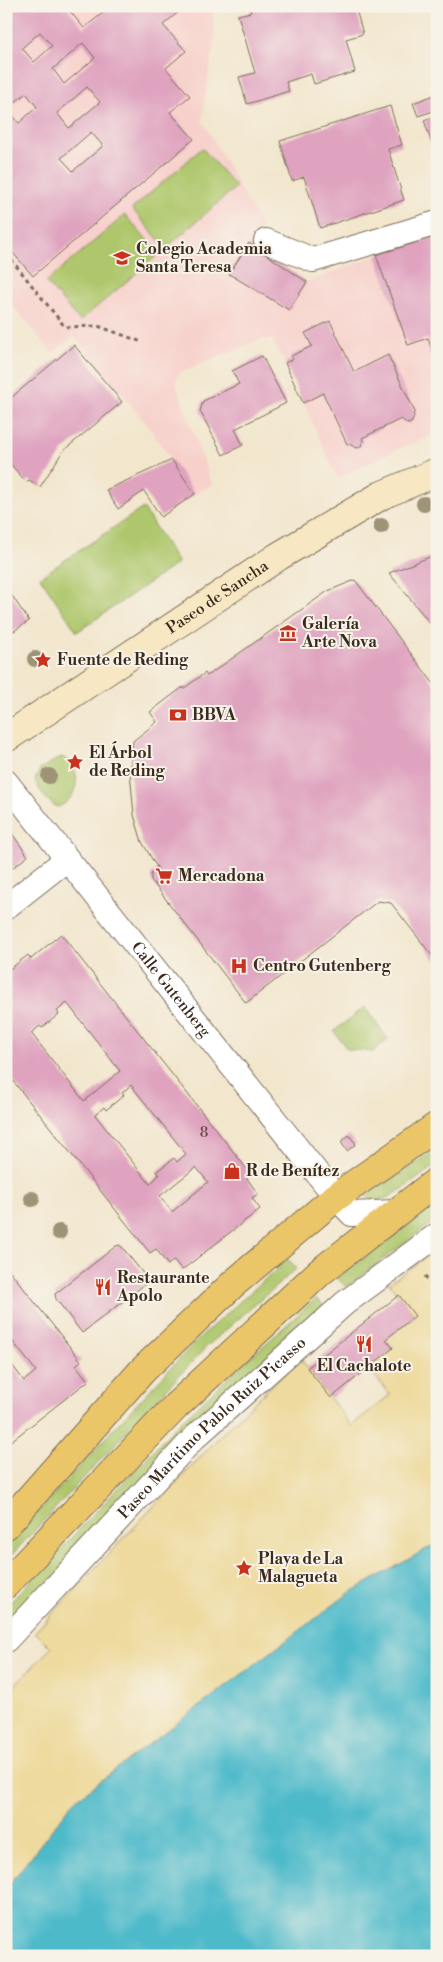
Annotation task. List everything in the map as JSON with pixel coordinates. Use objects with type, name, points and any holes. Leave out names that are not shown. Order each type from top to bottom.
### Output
[{"type":"main road","name":"Paseo de Sancha","points":[[6,738],[279,556],[382,494],[437,472]]},
{"type":"main road","points":[[6,1525],[142,1371],[233,1284],[336,1197],[437,1126]]},
{"type":"main road","points":[[6,1584],[176,1406],[320,1272],[437,1181]]},
{"type":"street","points":[[266,241],[313,260],[437,223]]},
{"type":"street","name":"Calle Gutenberg","points":[[6,782],[336,1197],[352,1214],[395,1212]]},
{"type":"street","points":[[6,907],[67,859]]},
{"type":"street","name":"Paseo Marítimo Pablo Ruiz Picasso","points":[[6,1640],[194,1438],[345,1302],[437,1235]]},
{"type":"path","points":[[6,253],[66,327],[98,326],[142,342]]},
{"type":"shaded area","name":"Colegio Academia Santa Teresa","points":[[6,6],[212,6],[215,34],[202,120],[262,227],[252,242],[250,241],[229,274],[289,310],[307,282],[407,244],[437,236],[437,433],[392,452],[338,479],[285,363],[272,339],[263,339],[182,371],[176,378],[177,387],[212,485],[195,494],[149,427],[74,336],[52,353],[6,298]]},
{"type":"green space","points":[[202,148],[236,187],[166,248],[132,209]]},
{"type":"green space","points":[[125,215],[159,254],[80,321],[46,282]]},
{"type":"green space","points":[[143,508],[178,563],[77,632],[40,577]]},
{"type":"green space","points":[[61,757],[73,767],[76,774],[76,782],[71,798],[57,807],[44,795],[35,780],[40,769]]},
{"type":"green space","points":[[365,1007],[388,1039],[373,1052],[347,1049],[334,1031]]},
{"type":"green space","points":[[437,1149],[437,1164],[401,1190],[380,1200],[372,1200],[365,1196]]},
{"type":"green space","points":[[437,1204],[437,1219],[346,1287],[337,1278]]},
{"type":"green space","points":[[288,1259],[296,1269],[206,1347],[6,1561],[6,1547],[115,1427],[199,1338]]},
{"type":"green space","points":[[316,1298],[325,1307],[6,1625],[6,1607],[184,1418]]},
{"type":"sand","name":"Playa de La Malagueta","points":[[437,1249],[437,1543],[348,1594],[74,1801],[6,1889],[6,1694],[51,1648],[35,1632],[227,1429],[300,1358],[351,1426],[390,1395],[369,1368],[393,1348],[386,1339],[415,1316],[389,1283]]},
{"type":"water","points":[[437,1543],[437,1956],[6,1956],[6,1889],[74,1801],[348,1594]]},
{"type":"building","points":[[6,6],[71,6],[68,9],[84,28],[104,12],[99,6],[180,6],[182,9],[163,25],[186,51],[166,68],[190,96],[170,112],[194,139],[33,276],[6,245],[6,54],[9,52],[6,49]],"holes":[[[40,32],[52,46],[34,62],[22,48]],[[83,43],[95,58],[64,84],[53,69]],[[87,87],[100,102],[69,128],[57,113]],[[26,93],[37,107],[19,123],[7,109]],[[91,132],[103,146],[73,171],[61,158]]]},
{"type":"building","points":[[249,6],[355,6],[363,34],[346,39],[355,72],[314,84],[311,74],[286,82],[289,91],[247,104],[239,77],[255,73],[238,15],[251,12]]},
{"type":"building","points":[[437,94],[437,110],[418,116],[413,103]]},
{"type":"building","points":[[390,106],[402,145],[388,149],[404,200],[320,228],[304,177],[292,181],[280,141]]},
{"type":"building","points":[[437,116],[437,157],[436,157],[424,120]]},
{"type":"building","points":[[437,236],[436,363],[428,338],[408,345],[376,255]]},
{"type":"building","points":[[249,243],[307,282],[289,310],[229,274]]},
{"type":"building","points":[[330,321],[354,372],[388,355],[415,412],[412,422],[408,424],[401,419],[362,438],[361,446],[357,448],[347,444],[323,393],[303,403],[285,363],[293,359],[291,356],[312,346],[305,333]]},
{"type":"building","points":[[74,345],[122,402],[63,451],[40,487],[29,480],[26,482],[6,459],[6,402]]},
{"type":"building","points":[[262,356],[286,403],[235,429],[243,445],[223,455],[200,411],[203,401],[239,384],[232,371]]},
{"type":"building","points":[[172,460],[195,494],[161,517],[144,491],[118,509],[106,490]]},
{"type":"building","points":[[437,554],[437,620],[430,623],[389,573]]},
{"type":"building","points":[[355,580],[437,688],[437,962],[391,903],[378,901],[246,1003],[151,880],[151,874],[158,869],[142,842],[134,815],[130,772],[133,741],[157,722],[150,712],[183,687],[183,689],[205,673],[207,676],[328,591]]},
{"type":"building","points":[[6,587],[29,621],[8,635],[12,641],[6,645]]},
{"type":"building","points":[[6,825],[28,856],[6,873]]},
{"type":"building","points":[[61,934],[251,1174],[246,1177],[258,1194],[252,1198],[260,1209],[182,1270],[174,1260],[168,1265],[156,1249],[150,1253],[6,1072],[6,972],[28,955],[31,959]],"holes":[[[67,1003],[120,1071],[84,1101],[31,1033],[40,1026],[42,1028],[59,1014],[57,1011]],[[131,1085],[186,1154],[177,1162],[174,1158],[156,1172],[159,1175],[150,1184],[95,1115],[104,1107],[106,1110],[124,1095],[122,1093]],[[196,1167],[208,1182],[172,1212],[160,1196]]]},
{"type":"building","points":[[349,1135],[356,1144],[347,1151],[341,1142]]},
{"type":"building","name":"Restaurante Apolo","points":[[119,1245],[149,1281],[82,1333],[56,1299],[55,1294]]},
{"type":"building","points":[[6,1266],[81,1361],[76,1365],[88,1381],[6,1445],[6,1395],[8,1393],[6,1390],[6,1364],[9,1361],[24,1381],[36,1371],[6,1333]]},
{"type":"building","name":"El Cachalote","points":[[399,1295],[415,1316],[386,1339],[393,1348],[331,1398],[307,1368]]},
{"type":"place","name":"Colegio Academia Santa Teresa","points":[[122,258]]},
{"type":"place","name":"Galería Arte Nova","points":[[288,633]]},
{"type":"place","name":"Fuente de Reding","points":[[43,660]]},
{"type":"place","name":"BBVA","points":[[178,715]]},
{"type":"place","name":"El Árbol de Reding","points":[[75,762]]},
{"type":"place","name":"Mercadona","points":[[164,876]]},
{"type":"place","name":"Centro Gutenberg","points":[[239,966]]},
{"type":"place","name":"R de Benítez","points":[[232,1171]]},
{"type":"place","name":"Restaurante Apolo","points":[[103,1287]]},
{"type":"place","name":"El Cachalote","points":[[364,1344]]},
{"type":"place","name":"Playa de La Malagueta","points":[[244,1568]]}]
